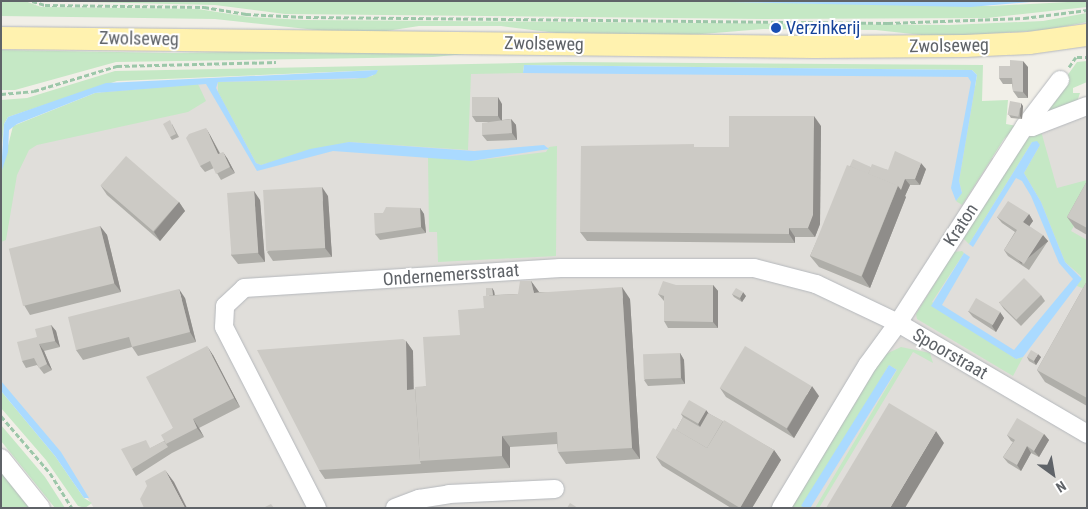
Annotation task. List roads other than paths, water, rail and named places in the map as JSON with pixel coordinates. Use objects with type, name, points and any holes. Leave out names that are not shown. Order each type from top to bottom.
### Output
[{"type":"main road","name":"Zwolseweg","points":[[1,38],[832,47],[964,46],[1029,43],[1087,35]]},
{"type":"street","name":"Kraton","points":[[898,323],[1025,126],[1060,80]]},
{"type":"street","points":[[1025,126],[1032,127],[1087,106]]},
{"type":"street","name":"Ondernemersstraat","points":[[317,508],[224,327],[225,306],[244,288],[560,268],[712,266],[754,268],[816,284],[898,323]]},
{"type":"street","name":"Spoorstraat","points":[[781,508],[868,364],[898,323],[1087,434]]},
{"type":"street","points":[[1,458],[42,508]]},
{"type":"street","points":[[395,508],[419,499],[449,494],[555,489]]},
{"type":"water","points":[[674,1],[1043,1],[970,7]]},
{"type":"water","points":[[524,65],[972,70],[977,75],[959,181],[962,193],[956,201],[951,188],[971,82],[968,77],[523,73]]},
{"type":"water","points":[[378,70],[376,74],[366,78],[218,82],[216,88],[256,163],[261,165],[310,149],[349,142],[474,151],[544,145],[549,149],[471,161],[333,151],[257,171],[206,84],[95,93],[17,124],[9,130],[8,152],[1,173],[4,124],[8,117],[106,83]]},
{"type":"water","points":[[1037,141],[1040,145],[1024,173],[1041,202],[1065,262],[1082,279],[1023,357],[1016,359],[931,306],[964,253],[970,257],[942,305],[1014,350],[1073,279],[1059,263],[1031,196],[1022,181],[1016,178],[973,247],[969,244],[1032,142]]},
{"type":"water","points":[[889,365],[897,370],[810,508],[801,506]]},
{"type":"water","points":[[1,381],[61,452],[89,498],[84,498],[55,456],[1,391]]},
{"type":"place","name":"Verzinkerij","points":[[776,28]]}]
